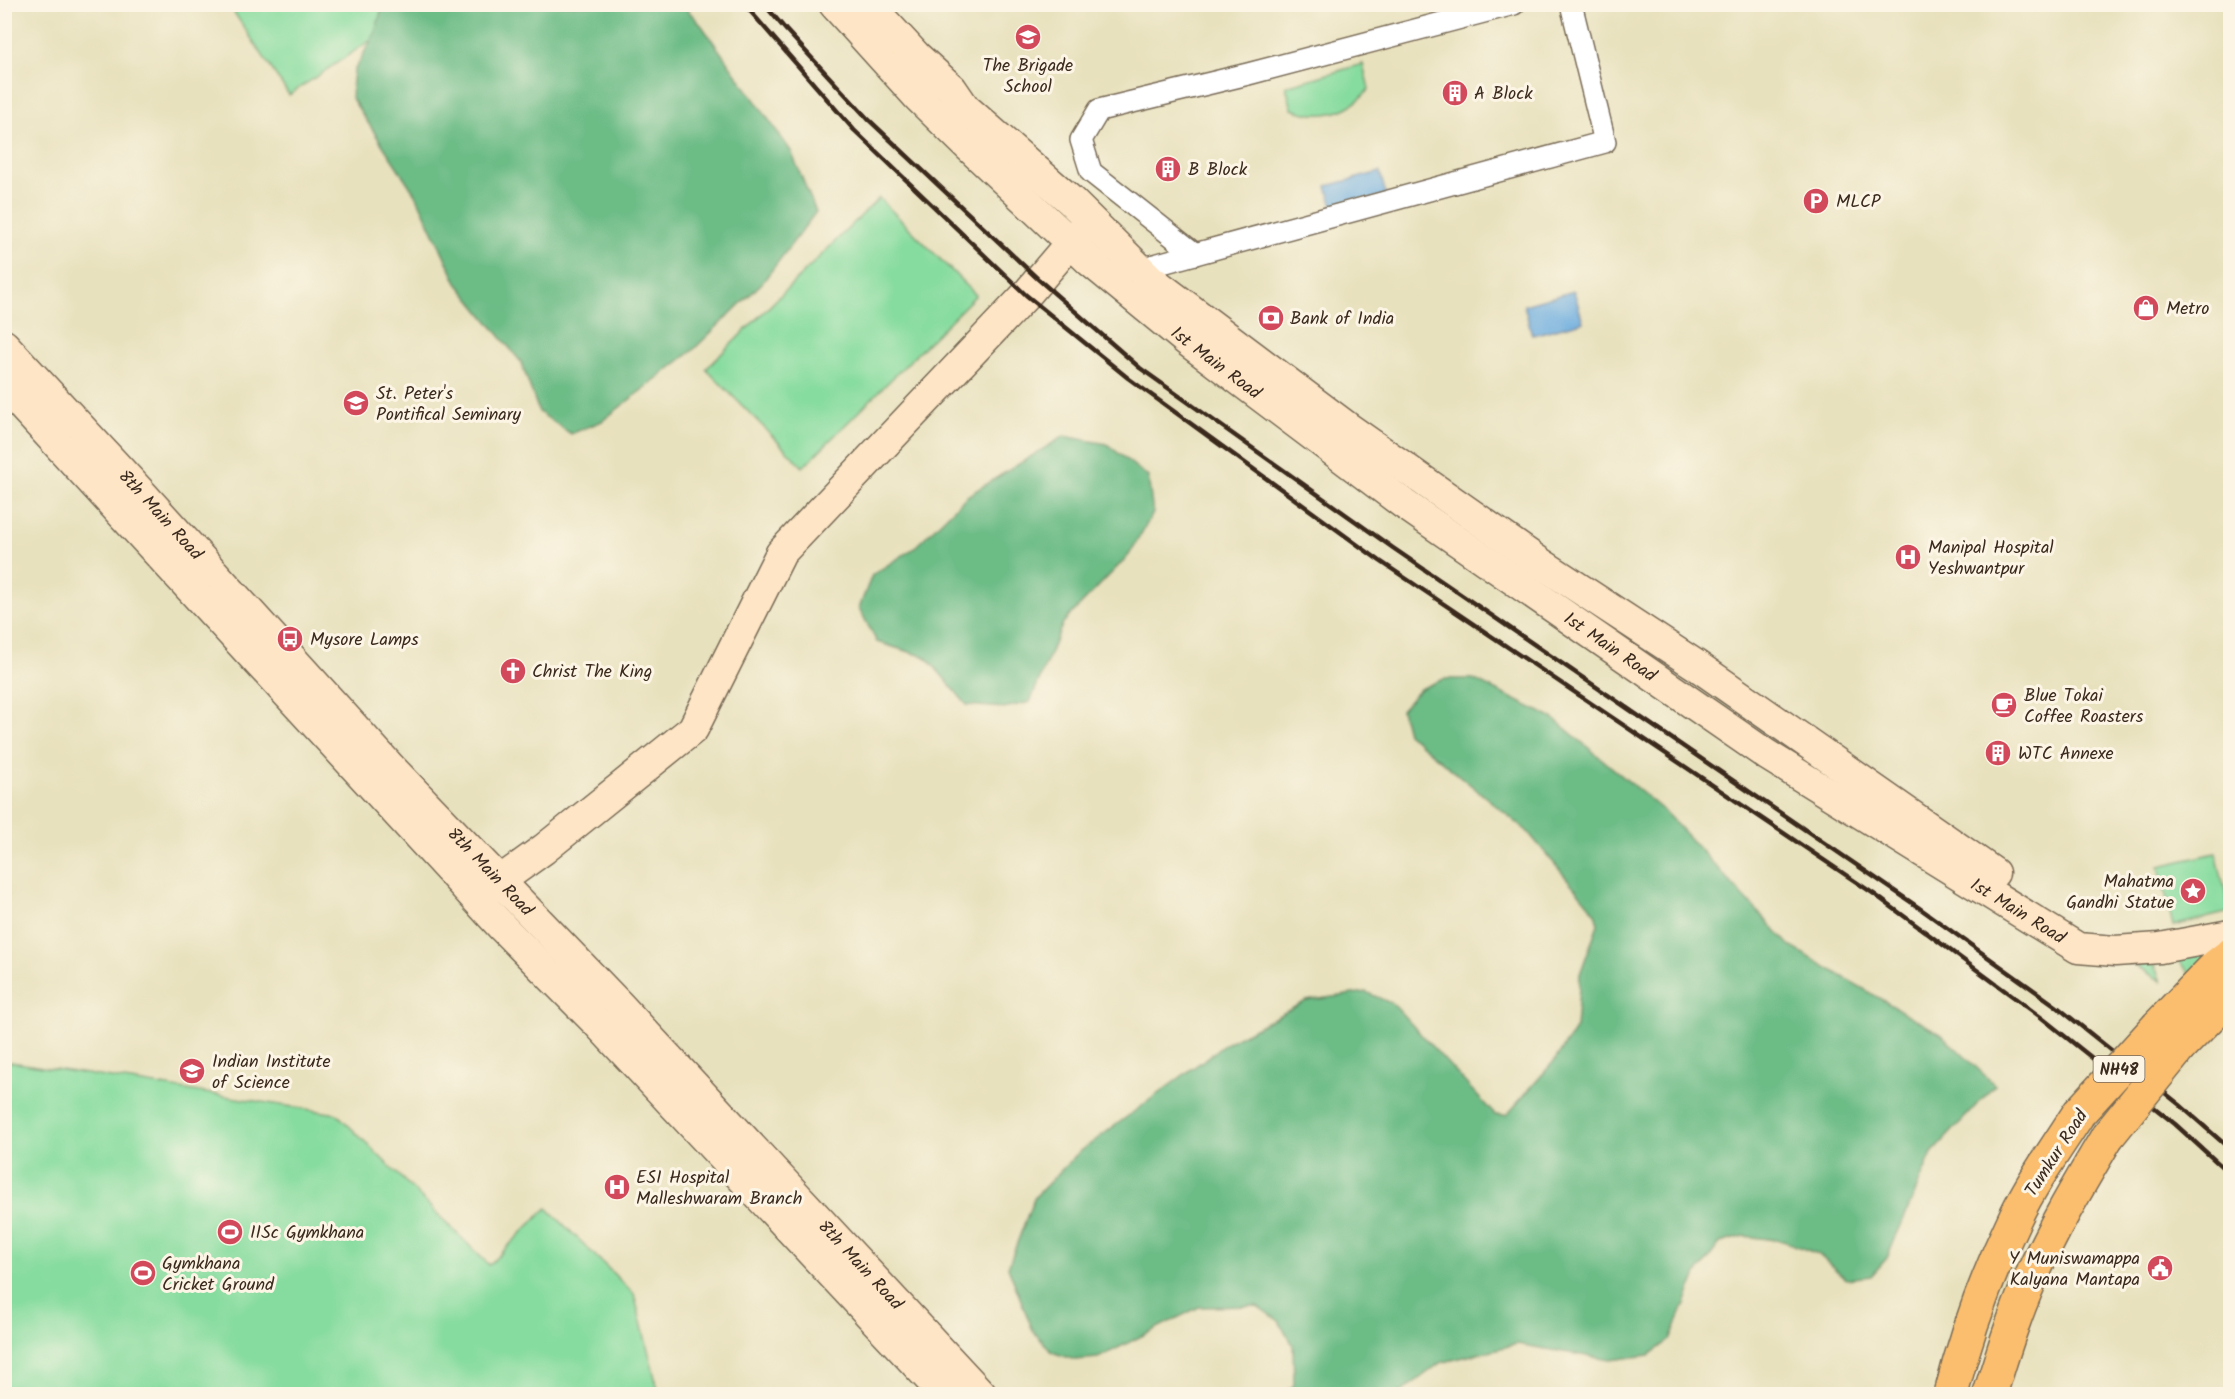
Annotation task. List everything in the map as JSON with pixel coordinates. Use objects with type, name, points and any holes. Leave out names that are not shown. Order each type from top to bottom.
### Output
[{"type":"highway","name":"Tumkur Road","points":[[1990,1395],[2012,1325],[2031,1277],[2059,1220],[2169,1037],[2217,966],[2230,955]]},
{"type":"highway","name":"Tumkur Road","points":[[1951,1395],[1962,1351],[2015,1218],[2079,1113],[2169,1037],[2230,996]]},
{"type":"main road","name":"1st Main Road","points":[[834,4],[918,97],[1069,242],[1186,340],[1404,504],[1767,755],[2078,948],[2115,951]]},
{"type":"main road","name":"1st Main Road","points":[[868,4],[958,99],[1081,210],[1150,279],[1347,427],[1539,562],[1696,665],[2049,912],[2115,951]]},
{"type":"main road","points":[[487,890],[544,849],[693,729],[781,553],[1026,295],[1069,242],[1081,210]]},
{"type":"main road","name":"8th Main Road","points":[[4,345],[393,771],[487,890]]},
{"type":"main road","name":"8th Main Road","points":[[4,386],[487,890],[981,1395]]},
{"type":"main road","points":[[2115,951],[2160,948],[2230,935]]},
{"type":"main road","name":"8th Main Road","points":[[609,1015],[944,1395]]},
{"type":"street","points":[[1195,254],[1092,172],[1081,140],[1099,110],[1248,74],[1514,4]]},
{"type":"street","points":[[1140,269],[1605,142],[1571,4]]},
{"type":"street","points":[[1081,210],[1092,172]]},
{"type":"green space","points":[[425,4],[289,95],[229,5]]},
{"type":"green space","points":[[383,5],[683,5],[702,26],[791,151],[816,212],[762,283],[692,351],[602,421],[571,434],[539,412],[521,362],[457,283],[417,197],[351,97],[354,71],[375,33]]},
{"type":"green space","points":[[1363,64],[1369,89],[1353,104],[1324,114],[1292,109],[1286,86]]},
{"type":"green space","points":[[879,198],[976,295],[803,467],[706,369]]},
{"type":"green space","points":[[1064,436],[1107,444],[1148,477],[1153,513],[1129,555],[1063,623],[1030,702],[1004,708],[967,705],[926,657],[877,642],[859,608],[872,575],[913,549],[967,496]]},
{"type":"green space","points":[[1444,679],[1473,679],[1554,719],[1664,811],[1790,946],[1941,1034],[1995,1085],[1932,1153],[1887,1258],[1871,1276],[1846,1279],[1818,1254],[1783,1241],[1744,1236],[1720,1243],[1697,1274],[1670,1340],[1649,1355],[1610,1360],[1517,1344],[1440,1363],[1399,1394],[1284,1394],[1294,1385],[1293,1345],[1279,1321],[1257,1306],[1199,1307],[1098,1358],[1075,1360],[1052,1352],[1033,1331],[1008,1267],[1034,1198],[1078,1153],[1227,1043],[1306,1001],[1366,992],[1393,1004],[1495,1115],[1507,1115],[1555,1060],[1576,1028],[1580,974],[1598,924],[1595,912],[1527,831],[1407,733],[1401,710],[1420,689]]},
{"type":"green space","points":[[2216,853],[2230,912],[2173,926],[2159,866]]},
{"type":"green space","points":[[2222,944],[2192,976],[2171,952]]},
{"type":"green space","points":[[2150,956],[2161,981],[2124,958]]},
{"type":"green space","name":"IISc Gymkhana","points":[[5,1061],[337,1114],[489,1265],[547,1208],[634,1294],[659,1394],[5,1394]]},
{"type":"water","points":[[1380,172],[1386,195],[1334,210],[1327,186]]},
{"type":"water","points":[[1574,291],[1583,322],[1532,335],[1524,305]]},
{"type":"railway","points":[[744,4],[854,130],[1026,295],[1128,378],[1380,561],[1874,894],[2042,1018],[2175,1124],[2230,1174]]},
{"type":"railway","points":[[764,4],[868,119],[1038,279],[1140,368],[1393,548],[1918,907],[2056,1006],[2180,1105],[2230,1149]]},
{"type":"place","name":"The Brigade School","points":[[1028,37]]},
{"type":"place","name":"A Block","points":[[1455,93]]},
{"type":"place","name":"B Block","points":[[1168,169]]},
{"type":"place","name":"MLCP","points":[[1816,201]]},
{"type":"place","name":"Metro","points":[[2146,308]]},
{"type":"place","name":"Bank of India","points":[[1271,318]]},
{"type":"place","name":"St. Peter's Pontifical Seminary","points":[[356,403]]},
{"type":"place","name":"Manipal Hospital Yeshwantpur","points":[[1908,557]]},
{"type":"place","name":"Mysore Lamps","points":[[290,639]]},
{"type":"place","name":"Christ The King","points":[[513,671]]},
{"type":"place","name":"Blue Tokai Coffee Roasters","points":[[2004,705]]},
{"type":"place","name":"WTC Annexe","points":[[1998,753]]},
{"type":"place","name":"Mahatma Gandhi Statue","points":[[2193,891]]},
{"type":"place","name":"Indian Institute of Science","points":[[192,1071]]},
{"type":"place","name":"ESI Hospital Malleshwaram Branch","points":[[617,1187]]},
{"type":"place","name":"IISc Gymkhana","points":[[230,1232]]},
{"type":"place","name":"Y Muniswamappa Kalyana Mantapa","points":[[2160,1268]]},
{"type":"place","name":"Gymkhana Cricket Ground","points":[[143,1273]]}]
